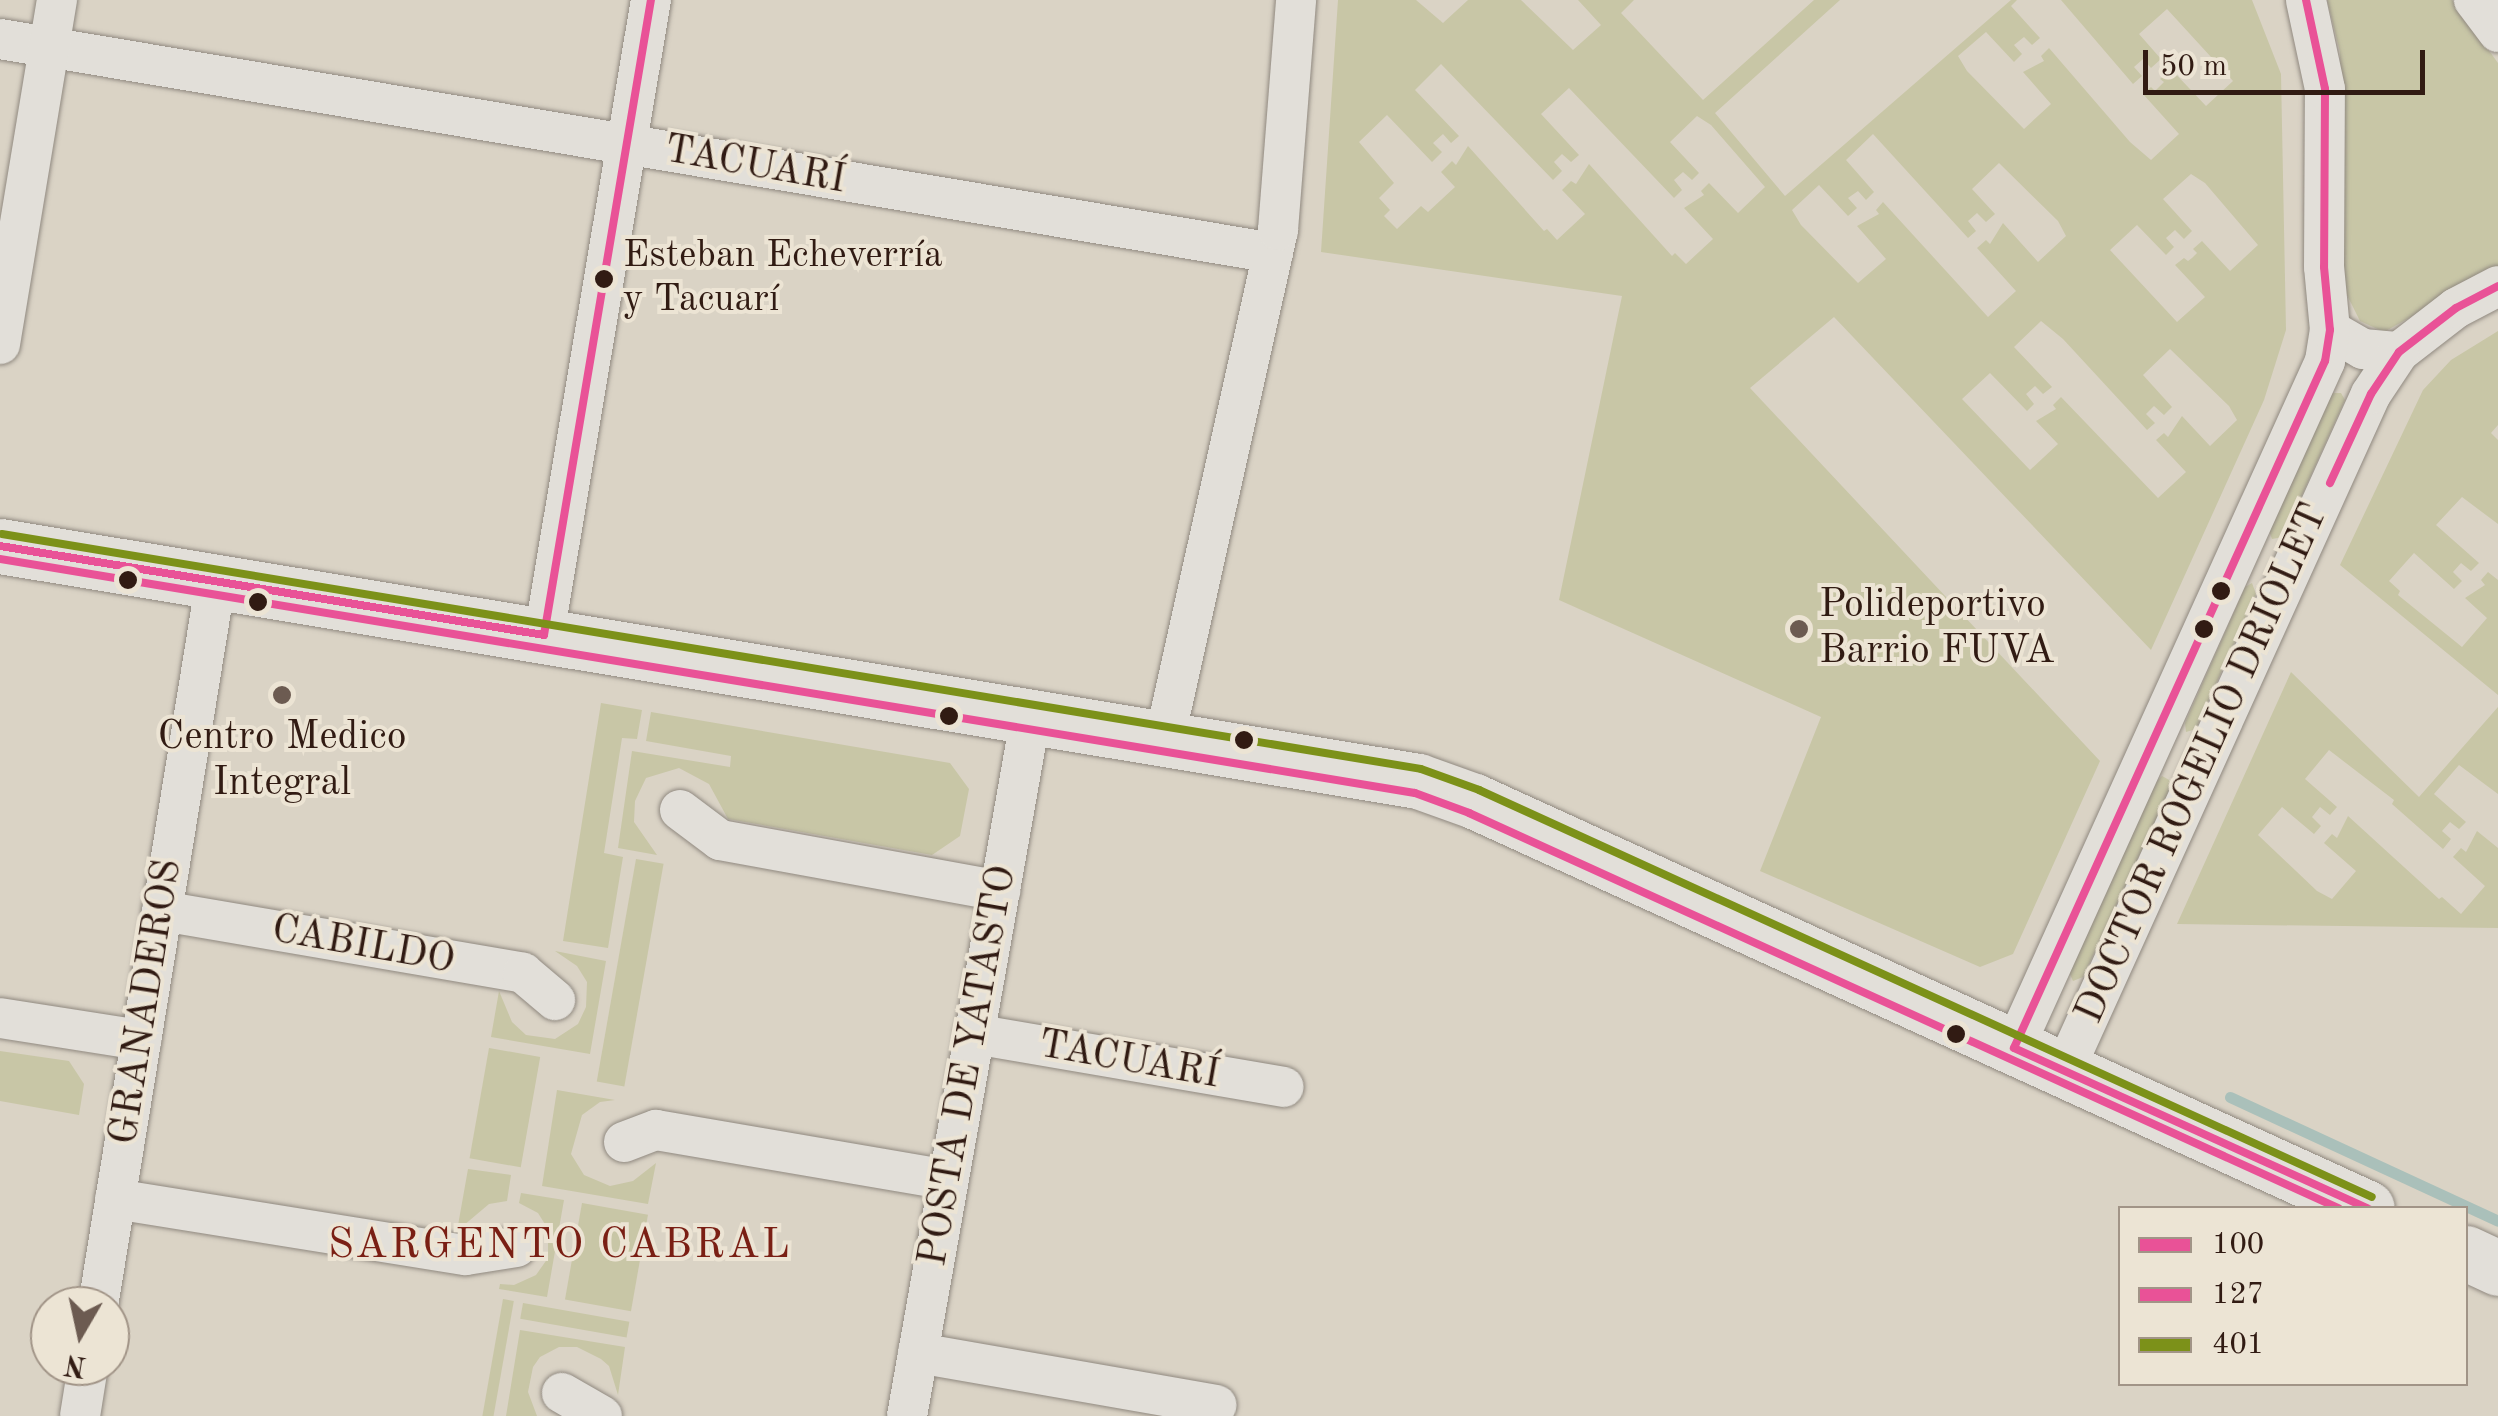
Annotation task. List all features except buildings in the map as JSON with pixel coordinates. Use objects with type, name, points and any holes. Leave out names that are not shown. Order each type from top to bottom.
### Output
[{"type":"main road","points":[[0,546],[1165,736],[1395,776],[1446,790],[2363,1206]]},
{"type":"main road","points":[[2468,1254],[2498,1268]]},
{"type":"street","points":[[0,344],[57,0]]},
{"type":"street","points":[[544,635],[651,0]]},
{"type":"street","points":[[1165,736],[1273,253],[1284,190],[1296,0]]},
{"type":"street","name":"DOCTOR ROGELIO DRIOLET","points":[[2014,1048],[2325,362],[2330,330],[2324,267],[2325,89],[2306,0]]},
{"type":"street","points":[[2474,0],[2498,32]]},
{"type":"street","name":"TACUARÍ","points":[[0,39],[1273,253]]},
{"type":"street","points":[[2330,330],[2363,349],[2398,352],[2464,303],[2498,286]]},
{"type":"street","name":"DOCTOR ROGELIO DRIOLET","points":[[2064,1071],[2371,394],[2398,352]]},
{"type":"street","name":"GRANADEROS","points":[[101,1286],[216,580]]},
{"type":"street","name":"POSTA DE YATASTO","points":[[907,1416],[1031,715]]},
{"type":"street","points":[[2151,746],[2201,767]]},
{"type":"street","points":[[680,810],[720,840],[1000,891]]},
{"type":"street","name":"CABILDO","points":[[162,911],[523,973],[555,1000]]},
{"type":"street","points":[[0,1018],[141,1040]]},
{"type":"street","name":"TACUARÍ","points":[[974,1034],[1284,1087]]},
{"type":"street","points":[[624,1142],[656,1130],[948,1180]]},
{"type":"street","points":[[116,1199],[466,1255],[516,1247]]},
{"type":"street","points":[[918,1353],[1217,1405]]},
{"type":"street","points":[[80,1416],[85,1386]]},
{"type":"street","points":[[562,1392],[602,1416]]},
{"type":"shaded area","points":[[1338,0],[1416,0],[1443,23],[1468,0],[1521,0],[1573,50],[1601,25],[1578,0],[1634,0],[1621,13],[1703,100],[1814,0],[1840,0],[1715,113],[1785,196],[2011,0],[2017,0],[2011,6],[2040,38],[2032,45],[2024,37],[2014,45],[2022,54],[2014,62],[1986,32],[1958,56],[1967,71],[2024,129],[2051,104],[2023,72],[2044,61],[2041,56],[2049,48],[2130,142],[2151,160],[2179,134],[2143,94],[2151,87],[2155,91],[2164,82],[2160,79],[2171,69],[2206,106],[2233,81],[2167,9],[2139,34],[2161,59],[2151,68],[2143,59],[2134,67],[2142,76],[2133,84],[2061,0],[2252,0],[2281,74],[2286,330],[2264,400],[2151,650],[1834,317],[1750,388],[2100,761],[2013,954],[1980,967],[1760,871],[1821,717],[1559,600],[1622,296],[1321,252]],"holes":[[[1441,64],[1553,180],[1562,171],[1554,162],[1562,154],[1571,162],[1579,155],[1541,114],[1569,88],[1674,198],[1682,190],[1674,180],[1683,172],[1692,180],[1699,173],[1670,142],[1697,116],[1711,125],[1765,187],[1738,213],[1709,183],[1701,191],[1704,195],[1684,208],[1713,239],[1686,264],[1675,253],[1672,256],[1589,164],[1576,184],[1571,181],[1562,190],[1585,214],[1557,240],[1547,229],[1544,231],[1468,146],[1456,165],[1452,161],[1441,172],[1455,187],[1428,212],[1421,206],[1397,229],[1384,216],[1390,210],[1379,198],[1394,183],[1359,142],[1387,115],[1432,162],[1442,152],[1433,143],[1443,134],[1451,143],[1459,136],[1415,90]],[[1873,134],[1968,238],[1976,231],[1968,221],[1977,213],[1986,222],[1995,214],[1972,189],[1999,163],[2058,221],[2066,236],[2038,262],[2003,223],[1990,244],[1986,240],[1977,248],[2016,291],[1988,317],[1883,202],[1876,210],[1879,214],[1857,226],[1886,259],[1858,283],[1801,225],[1792,210],[1819,185],[1848,216],[1857,208],[1848,198],[1858,191],[1866,200],[1874,192],[1846,160]],[[2191,174],[2205,183],[2258,245],[2230,271],[2202,241],[2193,249],[2197,253],[2192,258],[2184,258],[2175,265],[2205,297],[2177,322],[2110,250],[2137,225],[2166,255],[2174,247],[2166,238],[2175,230],[2184,239],[2192,231],[2163,199]],[[2041,321],[2063,339],[2147,430],[2155,423],[2146,414],[2154,406],[2164,415],[2172,407],[2143,375],[2170,349],[2229,406],[2237,420],[2210,446],[2182,416],[2168,437],[2164,433],[2156,440],[2186,472],[2158,498],[2061,397],[2053,405],[2056,409],[2036,421],[2058,444],[2030,470],[1962,399],[1990,373],[2027,411],[2034,404],[2026,394],[2035,386],[2043,394],[2052,387],[2014,347]]]},
{"type":"shaded area","points":[[2327,0],[2452,0],[2498,63],[2498,268],[2384,332],[2360,321],[2342,285],[2340,52]]},
{"type":"shaded area","points":[[2498,331],[2498,425],[2491,433],[2498,440],[2498,524],[2462,497],[2436,525],[2479,563],[2471,571],[2461,563],[2453,572],[2462,581],[2454,589],[2414,553],[2389,581],[2400,591],[2398,595],[2462,647],[2487,618],[2465,598],[2485,585],[2481,580],[2488,572],[2498,580],[2498,695],[2340,565],[2423,390],[2451,360]]},
{"type":"shaded area","points":[[2331,393],[2341,393],[2345,400],[2283,537],[2272,539],[2269,531]]},
{"type":"shaded area","points":[[2252,583],[2256,594],[2196,729],[2186,732],[2185,723],[2245,587]]},
{"type":"shaded area","points":[[2291,672],[2419,797],[2498,707],[2498,794],[2459,765],[2434,794],[2466,822],[2459,829],[2450,822],[2442,831],[2451,839],[2443,849],[2392,804],[2394,800],[2329,750],[2305,779],[2337,807],[2330,815],[2320,807],[2312,817],[2321,826],[2314,834],[2282,807],[2258,835],[2317,891],[2332,899],[2356,871],[2324,843],[2332,834],[2337,838],[2348,816],[2439,899],[2442,897],[2461,914],[2485,886],[2453,857],[2461,848],[2466,852],[2477,831],[2498,848],[2498,928],[2177,924]]},
{"type":"shaded area","points":[[601,703],[642,710],[637,739],[622,738],[604,853],[623,857],[608,948],[563,941]]},
{"type":"shaded area","points":[[651,712],[950,763],[969,789],[960,836],[932,855],[728,819],[709,784],[679,768],[646,778],[635,801],[634,822],[657,855],[618,848],[632,751],[730,767],[731,756],[646,741]]},
{"type":"shaded area","points":[[2162,776],[2171,781],[2170,789],[2083,977],[2073,981],[2069,972],[2155,783]]},
{"type":"shaded area","points":[[636,859],[664,864],[624,1086],[597,1082]]},
{"type":"shaded area","points":[[555,951],[606,961],[590,1054],[491,1037],[499,991],[512,1022],[526,1035],[555,1039],[578,1024],[586,1007],[587,982],[577,966]]},
{"type":"shaded area","points":[[489,1048],[540,1057],[521,1167],[470,1158]]},
{"type":"shaded area","points":[[0,1051],[69,1061],[84,1084],[79,1115],[0,1101]]},
{"type":"shaded area","points":[[557,1090],[615,1100],[600,1102],[582,1115],[571,1154],[584,1175],[610,1186],[633,1181],[656,1163],[648,1204],[542,1186]]},
{"type":"shaded area","points":[[468,1169],[511,1175],[507,1201],[489,1204],[457,1231]]},
{"type":"shaded area","points":[[521,1193],[564,1200],[547,1297],[499,1289],[500,1284],[514,1285],[536,1275],[548,1258],[548,1229],[538,1213],[519,1203]]},
{"type":"shaded area","points":[[582,1203],[648,1215],[631,1311],[565,1300]]},
{"type":"shaded area","points":[[503,1299],[514,1301],[494,1416],[482,1416]]},
{"type":"shaded area","points":[[523,1303],[629,1322],[627,1338],[520,1319]]},
{"type":"shaded area","points":[[520,1330],[625,1347],[618,1395],[609,1366],[601,1359],[577,1347],[559,1347],[540,1357],[533,1367],[528,1392],[537,1416],[506,1416]]},
{"type":"waterway","points":[[2230,1097],[2466,1206]]},
{"type":"waterway","points":[[2468,1207],[2498,1221]]},
{"type":"transit line","name":"100","points":[[0,546],[544,635],[651,0]]},
{"type":"transit line","name":"100","points":[[2306,0],[2325,89],[2324,267],[2330,330],[2325,361],[2014,1048],[2363,1206]]},
{"type":"transit line","name":"100","points":[[2330,483],[2371,394],[2399,352],[2456,308],[2498,286]]},
{"type":"transit line","name":"401","points":[[2,534],[1421,769],[1479,790],[2372,1197]]},
{"type":"transit line","name":"127","points":[[0,559],[1415,793],[1469,813],[2334,1206]]},
{"type":"place","name":"Esteban Echeverría y Tacuarí","points":[[604,279]]},
{"type":"place","name":"Polideportivo Barrio FUVA","points":[[1799,629]]},
{"type":"place","name":"Centro Medico Integral","points":[[282,695]]},
{"type":"district","name":"SARGENTO CABRAL","points":[[560,1246]]}]
